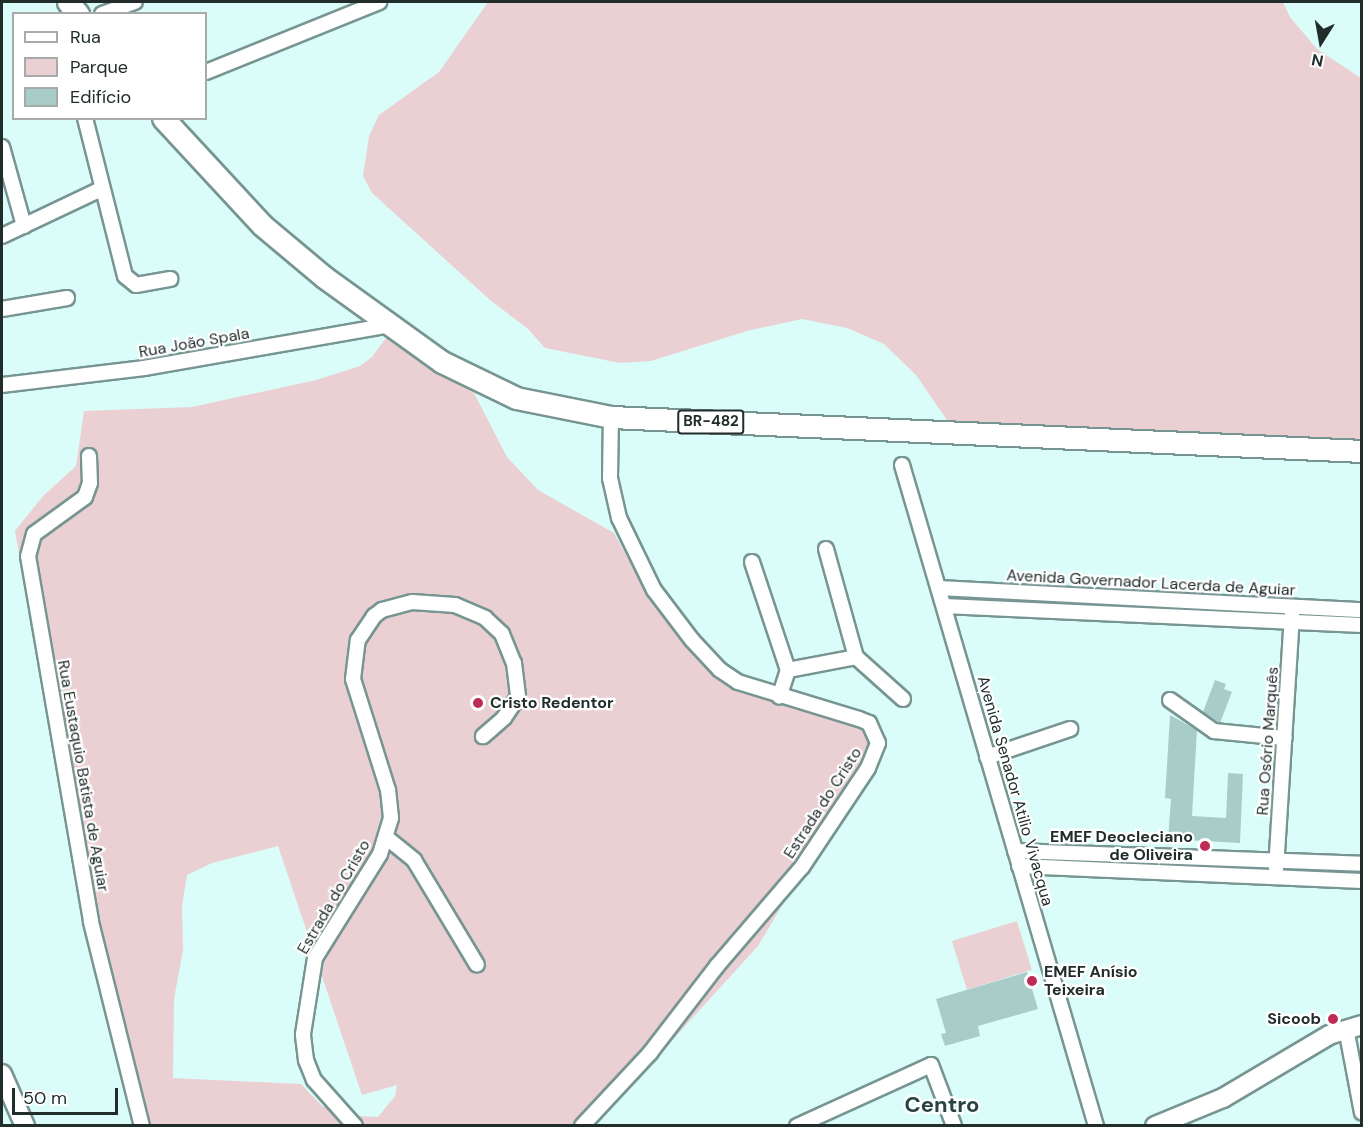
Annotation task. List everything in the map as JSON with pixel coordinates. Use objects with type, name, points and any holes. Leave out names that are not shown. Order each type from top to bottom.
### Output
[{"type":"highway","name":"BR-482","points":[[165,120],[262,225],[324,277],[442,362],[516,398],[610,417],[1362,451]]},
{"type":"main road","points":[[1155,1125],[1223,1098],[1354,1027]]},
{"type":"main road","points":[[2,1074],[25,1125]]},
{"type":"street","points":[[108,12],[135,2]]},
{"type":"street","points":[[207,72],[379,2]]},
{"type":"street","points":[[85,120],[101,189],[128,281],[141,285],[170,279]]},
{"type":"street","points":[[2,147],[24,226]]},
{"type":"street","points":[[2,236],[101,189]]},
{"type":"street","points":[[2,309],[67,298]]},
{"type":"street","name":"Rua João Spala","points":[[2,385],[144,369],[390,325]]},
{"type":"street","name":"Estrada do Cristo","points":[[582,1125],[650,1053],[717,966],[802,867],[875,754],[878,743],[869,723],[779,697],[738,682],[720,670],[654,590],[636,559],[612,494],[608,464],[610,417]]},
{"type":"street","name":"Rua Eustaquio Batista de Aguiar","points":[[89,456],[90,483],[85,497],[34,534],[28,556],[91,922],[142,1125]]},
{"type":"street","name":"Avenida Senador Atilio Vivacqua","points":[[902,465],[1096,1125]]},
{"type":"street","points":[[826,549],[856,657],[903,699]]},
{"type":"street","points":[[752,562],[788,670],[779,697]]},
{"type":"street","name":"Avenida Governador Lacerda de Aguiar","points":[[939,588],[1362,610]]},
{"type":"street","name":"Estrada do Cristo","points":[[355,1125],[314,1080],[306,1060],[303,1034],[315,958],[387,838],[391,809],[388,790],[353,679],[358,640],[374,616],[391,607],[412,603],[455,605],[485,618],[502,634],[514,663],[518,697],[504,718],[483,736]]},
{"type":"street","name":"Avenida Governador Lacerda de Aguiar","points":[[944,606],[1362,625]]},
{"type":"street","name":"Rua Osório Marquês","points":[[1276,877],[1292,607]]},
{"type":"street","points":[[788,670],[856,657]]},
{"type":"street","points":[[1170,700],[1214,730],[1285,738]]},
{"type":"street","points":[[987,757],[1070,729]]},
{"type":"street","points":[[387,838],[414,860],[477,965]]},
{"type":"street","points":[[1015,851],[1362,864]]},
{"type":"street","points":[[1019,866],[1362,881]]},
{"type":"street","points":[[1354,1027],[1362,1113]]},
{"type":"street","points":[[797,1125],[931,1065],[954,1125]]},
{"type":"green space","points":[[488,2],[1283,2],[1290,17],[1317,49],[1361,78],[1361,446],[951,426],[916,375],[884,344],[847,328],[802,319],[747,331],[651,361],[620,363],[545,348],[528,329],[490,300],[372,193],[363,176],[369,136],[379,115],[439,72]]},
{"type":"green space","points":[[386,338],[474,393],[507,457],[538,490],[614,533],[653,603],[678,633],[769,693],[864,725],[880,740],[758,946],[595,1125],[144,1125],[86,911],[79,805],[35,645],[15,531],[43,496],[76,466],[84,411],[192,407],[316,380],[360,366],[372,357]],"holes":[[[278,846],[362,1095],[397,1085],[395,1096],[378,1117],[342,1115],[322,1106],[301,1084],[173,1078],[174,999],[183,950],[182,906],[187,875],[212,863]]]},
{"type":"green space","points":[[1017,921],[1032,970],[967,990],[952,941]]},
{"type":"building","points":[[1215,680],[1226,684],[1224,689],[1232,692],[1220,723],[1203,712]]},
{"type":"building","points":[[1170,715],[1197,730],[1192,816],[1226,818],[1228,773],[1243,774],[1240,843],[1168,839],[1171,799],[1165,798]]},
{"type":"building","points":[[1027,972],[1038,1009],[978,1026],[980,1036],[945,1046],[941,1034],[946,1033],[936,999]]},
{"type":"place","name":"Cristo Redentor","points":[[478,703]]},
{"type":"place","name":"EMEF Deocleciano de Oliveira","points":[[1205,846]]},
{"type":"place","name":"EMEF Anísio Teixeira","points":[[1032,981]]},
{"type":"place","name":"Sicoob","points":[[1333,1019]]},
{"type":"district","name":"Centro","points":[[942,1105]]}]
